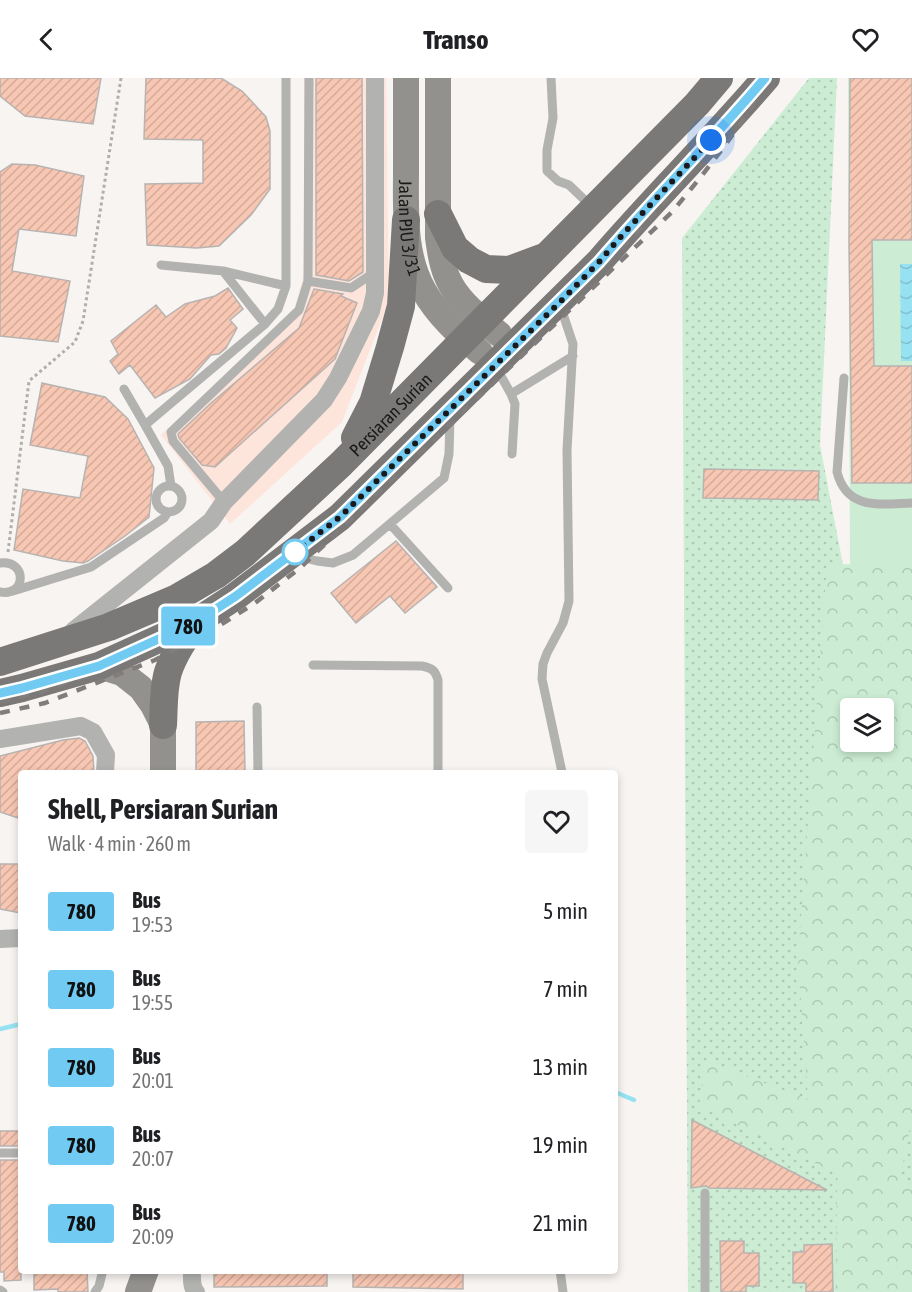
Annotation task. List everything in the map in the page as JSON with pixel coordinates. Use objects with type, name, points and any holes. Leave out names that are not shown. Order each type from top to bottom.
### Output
[{"type":"main road","name":"Persiaran Surian","points":[[0,693],[109,661],[196,622],[236,596],[340,517],[450,409],[485,342],[547,256],[697,104],[719,78]]},
{"type":"main road","name":"Persiaran Surian","points":[[0,662],[109,627],[175,599],[216,575],[245,553],[341,464],[485,342],[559,303],[599,262],[765,78]]},
{"type":"main road","points":[[438,214],[455,248],[469,260],[486,269],[509,270],[547,256]]},
{"type":"main road","points":[[341,464],[373,403],[401,306],[406,220]]},
{"type":"main road","points":[[109,661],[143,632],[186,611],[226,585],[281,542],[485,342],[588,248],[624,233]]},
{"type":"main road","points":[[164,725],[164,694],[168,673],[179,647],[196,622]]},
{"type":"street","points":[[52,646],[89,620],[211,521],[224,502],[324,400],[338,378],[371,311],[375,293],[375,78]]},
{"type":"street","name":"Jalan PJU 3/31","points":[[406,78],[406,220],[413,265],[424,291],[441,316],[485,342]]},
{"type":"street","name":"Jalan PJU 3/31","points":[[438,78],[438,238],[441,259],[448,279],[485,342]]},
{"type":"street","points":[[109,661],[141,688],[164,725],[163,770]]},
{"type":"street","points":[[0,739],[81,726],[93,732],[106,755],[105,770]]},
{"type":"street","points":[[0,939],[18,938]]},
{"type":"street","points":[[192,1274],[196,1292]]},
{"type":"lane","points":[[146,425],[265,324],[278,309],[286,286],[286,78]]},
{"type":"lane","points":[[224,502],[173,441],[171,432],[299,310],[308,281],[309,78]]},
{"type":"lane","points":[[551,78],[553,118],[547,150],[547,171],[558,181],[569,185],[594,208]]},
{"type":"lane","points":[[161,265],[223,272],[286,286]]},
{"type":"lane","points":[[308,281],[351,288],[376,271]]},
{"type":"lane","points":[[223,272],[265,324]]},
{"type":"lane","points":[[559,303],[573,344],[569,358],[567,450],[569,601],[563,623],[547,652],[542,679],[562,770]]},
{"type":"lane","points":[[485,342],[513,393],[512,454]]},
{"type":"lane","points":[[513,393],[569,358]]},
{"type":"lane","points":[[844,378],[837,464],[840,482],[855,499],[866,503],[912,503]]},
{"type":"lane","points":[[124,389],[168,466],[171,486]]},
{"type":"lane","points":[[292,555],[333,563],[353,555],[444,478],[449,454],[450,409]]},
{"type":"lane","points":[[5,593],[91,567],[168,513],[177,510],[183,503],[183,498],[179,490],[171,486],[159,490],[156,498],[160,509],[168,513]]},
{"type":"lane","points":[[390,524],[448,588]]},
{"type":"lane","points":[[3,563],[12,564],[19,572],[20,582],[5,593]]},
{"type":"lane","points":[[313,665],[422,666],[436,672],[438,680],[438,770]]},
{"type":"lane","points":[[257,707],[258,770]]},
{"type":"lane","points":[[0,1153],[18,1153]]},
{"type":"lane","points":[[705,1193],[705,1292]]},
{"type":"lane","points":[[95,1292],[102,1274]]},
{"type":"lane","points":[[561,1274],[563,1292]]},
{"type":"path","points":[[3,563],[29,381],[75,342],[83,321],[121,78]]},
{"type":"shaded area","points":[[304,78],[386,78],[389,301],[342,422],[230,524],[161,435],[294,312],[304,273]]},
{"type":"green space","points":[[809,78],[837,78],[820,445],[847,586],[912,583],[912,1292],[688,1292],[682,238]]},
{"type":"green space","points":[[848,78],[912,78],[912,567],[850,567]]},
{"type":"green space","points":[[827,564],[912,565],[912,1118],[899,1183],[912,1184],[912,1292],[836,1292],[837,1174],[699,1106],[705,1061],[808,1099],[798,958]]},
{"type":"water","points":[[900,264],[912,264],[912,361],[901,361]]},
{"type":"building","points":[[0,78],[101,78],[93,124],[25,116],[0,96]]},
{"type":"building","points":[[146,78],[221,78],[242,91],[266,117],[270,131],[270,189],[251,215],[219,246],[197,248],[147,245],[145,184],[203,183],[203,140],[144,139]]},
{"type":"building","points":[[316,78],[362,78],[363,272],[349,281],[316,275]]},
{"type":"building","points":[[850,78],[912,78],[912,240],[872,240],[874,366],[912,366],[912,483],[852,483]]},
{"type":"building","points":[[12,164],[35,165],[84,176],[76,236],[19,229],[12,271],[70,281],[58,342],[0,336],[0,172]]},
{"type":"building","points":[[228,288],[243,309],[230,320],[237,328],[226,348],[219,354],[211,355],[190,379],[155,398],[130,365],[119,374],[110,361],[118,354],[111,341],[156,305],[166,317],[185,304],[215,296]]},
{"type":"building","points":[[314,289],[343,294],[341,296],[357,303],[335,359],[215,467],[202,465],[178,434],[299,328]]},
{"type":"building","points":[[42,383],[105,397],[128,419],[154,468],[149,517],[125,536],[83,563],[14,550],[23,489],[80,498],[88,456],[30,445]]},
{"type":"building","points":[[704,469],[819,471],[818,500],[703,498]]},
{"type":"building","points":[[396,541],[437,587],[405,613],[390,596],[356,623],[331,593]]},
{"type":"building","points":[[244,721],[245,770],[196,770],[196,722]]},
{"type":"building","points":[[79,738],[85,741],[93,756],[94,770],[18,770],[18,818],[0,812],[0,756]]},
{"type":"building","points":[[0,864],[18,864],[18,912],[0,909]]},
{"type":"building","points":[[692,1120],[827,1190],[709,1188],[706,1186],[691,1188]]},
{"type":"building","points":[[0,1131],[18,1131],[18,1146],[0,1146]]},
{"type":"building","points":[[0,1160],[18,1160],[18,1274],[21,1274],[21,1280],[4,1281],[4,1272],[0,1272]]},
{"type":"building","points":[[720,1241],[744,1241],[744,1253],[759,1253],[759,1286],[746,1286],[746,1292],[721,1292]]},
{"type":"building","points":[[832,1244],[833,1292],[806,1292],[806,1283],[793,1283],[793,1252],[804,1252],[804,1245]]},
{"type":"building","points":[[34,1274],[87,1274],[88,1292],[58,1292],[58,1289],[34,1290]]},
{"type":"building","points":[[214,1274],[327,1274],[327,1286],[214,1287]]},
{"type":"building","points":[[353,1274],[463,1274],[463,1289],[353,1287]]},
{"type":"waterway","points":[[0,1029],[18,1025]]},
{"type":"waterway","points":[[618,1093],[634,1100]]},
{"type":"railway","points":[[0,702],[44,691],[97,672],[148,649],[200,622],[249,590],[290,559],[343,512],[631,239],[698,162],[743,100],[756,78]]},
{"type":"railway","points":[[0,713],[45,703],[155,660],[206,634],[255,603],[300,568],[672,212],[724,147],[769,78]]},
{"type":"bus line","name":"780","points":[[0,693],[99,666],[196,622],[236,596],[340,517],[599,262],[765,78]]},
{"type":"route","points":[[295,552],[340,517],[559,303],[711,140]]}]
